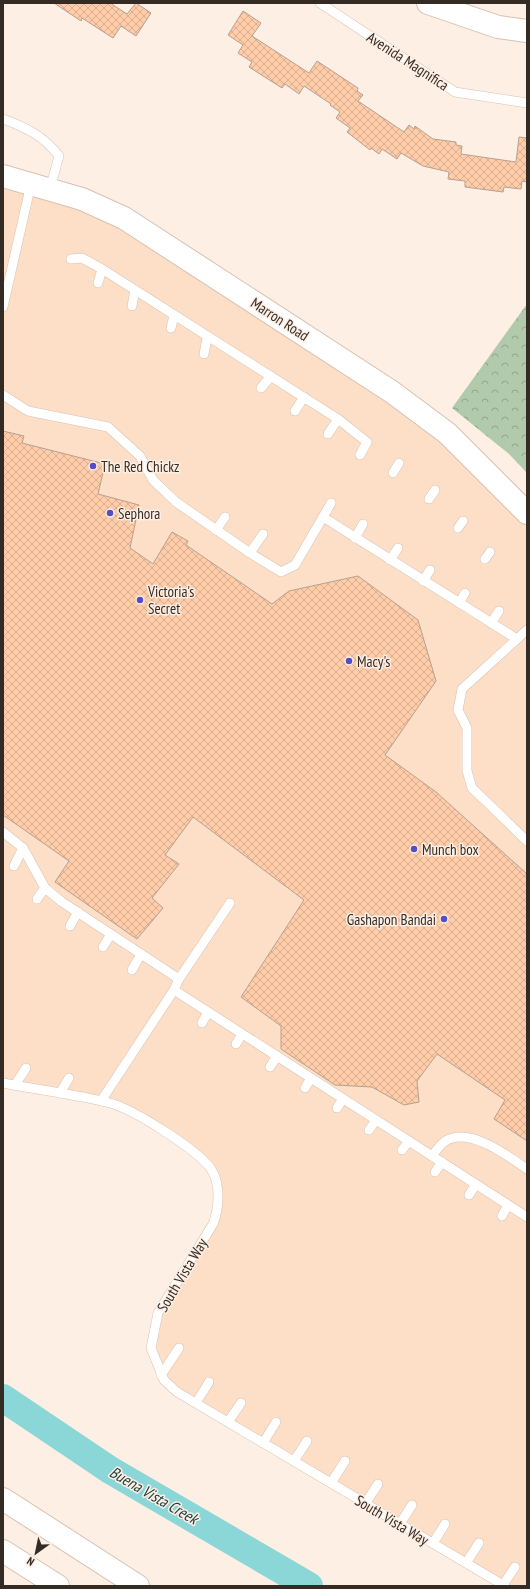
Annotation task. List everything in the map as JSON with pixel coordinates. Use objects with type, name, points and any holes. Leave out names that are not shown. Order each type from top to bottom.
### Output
[{"type":"main road","points":[[428,3],[498,27],[527,31]]},
{"type":"main road","name":"Marron Road","points":[[3,176],[82,199],[124,218],[392,392],[447,433],[527,513]]},
{"type":"main road","points":[[3,1500],[138,1586]]},
{"type":"main road","points":[[3,1551],[58,1586]]},
{"type":"lane","name":"Avenida Magnifica","points":[[320,3],[455,92],[527,103]]},
{"type":"lane","points":[[3,119],[35,133],[59,156],[41,186],[3,307]]},
{"type":"lane","points":[[71,259],[82,258],[102,269],[207,338],[338,419],[367,442],[360,454]]},
{"type":"lane","points":[[98,283],[102,269]]},
{"type":"lane","points":[[132,306],[135,290]]},
{"type":"lane","points":[[171,328],[174,315]]},
{"type":"lane","points":[[204,354],[207,338]]},
{"type":"lane","points":[[261,388],[270,376]]},
{"type":"lane","points":[[3,395],[28,411],[108,427],[140,456],[153,480],[176,502],[250,553],[281,572],[295,565],[331,503]]},
{"type":"lane","points":[[295,411],[304,397]]},
{"type":"lane","points":[[328,434],[338,419]]},
{"type":"lane","points":[[393,473],[399,463]]},
{"type":"lane","points":[[429,499],[435,490]]},
{"type":"lane","points":[[216,530],[225,517]]},
{"type":"lane","points":[[323,517],[517,639]]},
{"type":"lane","points":[[355,538],[363,524]]},
{"type":"lane","points":[[250,553],[263,534]]},
{"type":"lane","points":[[390,560],[398,548]]},
{"type":"lane","points":[[423,581],[430,570]]},
{"type":"lane","points":[[459,603],[465,592]]},
{"type":"lane","points":[[491,623],[499,610]]},
{"type":"lane","points":[[527,630],[462,689],[458,710],[467,728],[467,771],[472,788],[527,841]]},
{"type":"lane","points":[[3,832],[23,848],[45,888],[78,912],[179,979]]},
{"type":"lane","points":[[14,866],[23,848]]},
{"type":"lane","points":[[37,899],[45,888]]},
{"type":"lane","points":[[101,1101],[174,990],[179,979],[230,903]]},
{"type":"lane","points":[[70,926],[78,912]]},
{"type":"lane","points":[[103,947],[111,934]]},
{"type":"lane","points":[[132,970],[141,954]]},
{"type":"lane","points":[[174,990],[527,1217]]},
{"type":"lane","points":[[202,1023],[208,1012]]},
{"type":"lane","points":[[236,1044],[242,1034]]},
{"type":"lane","points":[[270,1067],[277,1056]]},
{"type":"lane","points":[[15,1085],[26,1068]]},
{"type":"lane","points":[[60,1093],[69,1078]]},
{"type":"lane","points":[[304,1088],[311,1078]]},
{"type":"lane","name":"South Vista Way","points":[[3,1083],[111,1103],[133,1112],[196,1154],[211,1169],[216,1182],[218,1211],[213,1224],[158,1313],[151,1348],[164,1380],[177,1392],[504,1586]]},
{"type":"lane","points":[[337,1108],[343,1098]]},
{"type":"lane","points":[[369,1130],[376,1120]]},
{"type":"lane","points":[[432,1156],[444,1142],[453,1138],[469,1138],[489,1145],[527,1169]]},
{"type":"lane","points":[[402,1150],[408,1141]]},
{"type":"lane","points":[[436,1172],[442,1162]]},
{"type":"lane","points":[[469,1195],[476,1184]]},
{"type":"lane","points":[[502,1216],[508,1205]]},
{"type":"lane","points":[[162,1374],[179,1348]]},
{"type":"lane","points":[[196,1403],[209,1382]]},
{"type":"lane","points":[[228,1422],[241,1403]]},
{"type":"lane","points":[[263,1443],[276,1422]]},
{"type":"lane","points":[[294,1461],[307,1441]]},
{"type":"lane","points":[[331,1483],[345,1461]]},
{"type":"lane","points":[[366,1504],[378,1484]]},
{"type":"lane","points":[[400,1524],[412,1505]]},
{"type":"lane","points":[[433,1543],[445,1524]]},
{"type":"lane","points":[[466,1563],[478,1543]]},
{"type":"lane","points":[[504,1586],[515,1567]]},
{"type":"shaded area","points":[[3,177],[72,195],[392,391],[527,513],[527,1586],[505,1586],[187,1397],[158,1372],[153,1326],[213,1225],[218,1193],[208,1166],[122,1107],[3,1083]]},
{"type":"green space","points":[[527,304],[527,473],[509,454],[452,408]]},
{"type":"building","points":[[54,3],[110,3],[127,14],[136,3],[151,13],[136,36],[121,26],[113,38],[82,18],[81,21]]},
{"type":"building","points":[[243,11],[261,23],[252,36],[309,73],[317,61],[358,88],[357,91],[363,95],[358,101],[404,132],[409,125],[414,129],[415,126],[433,139],[456,142],[456,145],[462,146],[461,154],[516,162],[519,137],[527,138],[527,182],[522,181],[521,189],[504,187],[503,192],[465,187],[465,181],[448,179],[449,172],[423,166],[401,153],[397,159],[382,149],[379,154],[371,148],[370,150],[347,132],[350,128],[336,118],[340,112],[330,105],[331,104],[304,86],[299,94],[285,84],[282,88],[249,67],[252,62],[238,53],[243,45],[228,35]]},
{"type":"building","points":[[3,431],[24,436],[22,443],[105,464],[98,494],[139,505],[130,548],[153,564],[172,532],[188,541],[186,545],[272,604],[289,591],[358,576],[418,620],[436,681],[385,755],[436,792],[527,874],[527,1141],[494,1119],[505,1100],[437,1054],[417,1081],[419,1102],[404,1105],[372,1087],[335,1085],[281,1049],[281,1026],[241,997],[304,900],[193,817],[165,855],[179,864],[152,898],[163,908],[137,939],[55,882],[69,861],[3,815]]},
{"type":"waterway","name":"Buena Vista Creek","points":[[3,1398],[110,1470],[309,1586]]},
{"type":"place","name":"The Red Chickz","points":[[93,466]]},
{"type":"place","name":"Sephora","points":[[110,513]]},
{"type":"place","name":"Victoria's Secret","points":[[140,600]]},
{"type":"place","name":"Macy's","points":[[349,661]]},
{"type":"place","name":"Munch box","points":[[414,849]]},
{"type":"place","name":"Gashapon Bandai","points":[[444,919]]}]
